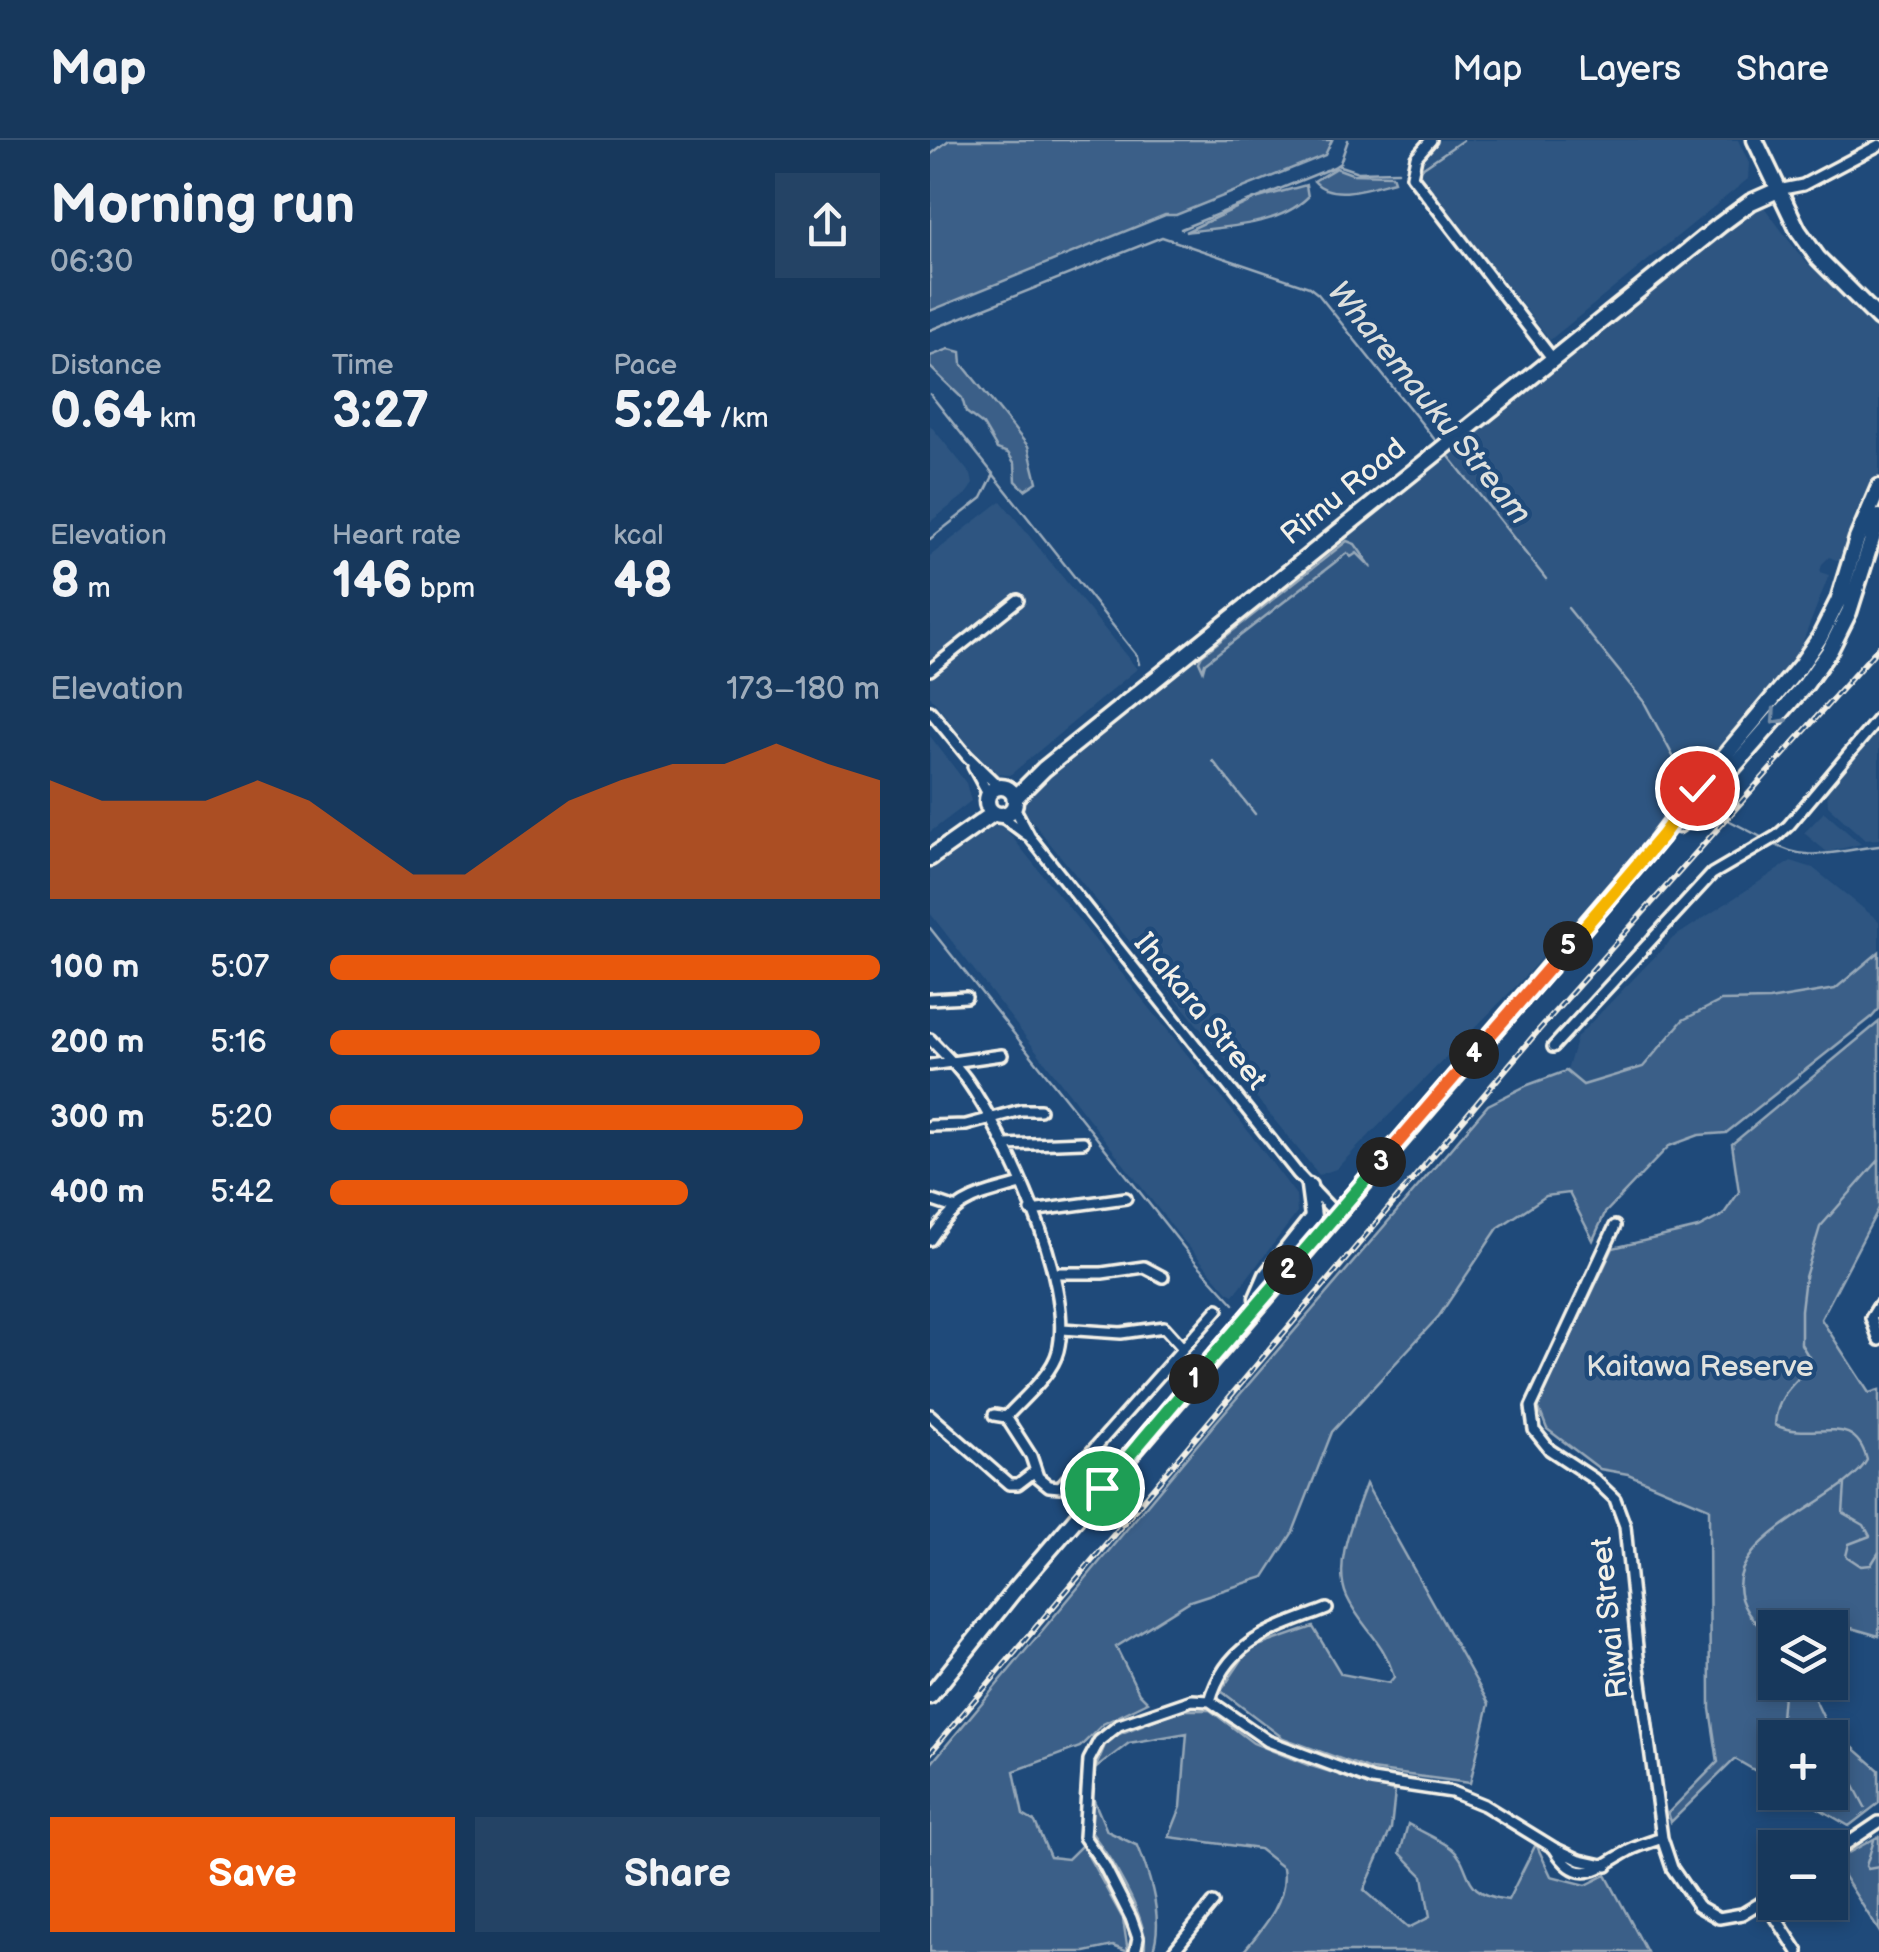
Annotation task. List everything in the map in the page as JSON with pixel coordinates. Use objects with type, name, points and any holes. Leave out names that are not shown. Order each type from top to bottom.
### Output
[{"type":"main road","points":[[1756,140],[1811,250],[1879,319]]},
{"type":"main road","name":"Rimu Road","points":[[930,858],[1720,225],[1750,202],[1778,190]]},
{"type":"main road","points":[[1699,796],[1806,659],[1834,610],[1856,538],[1879,487]]},
{"type":"main road","points":[[930,1696],[984,1626],[1248,1316],[1654,846],[1804,688],[1836,641],[1879,517]]},
{"type":"main road","points":[[1248,1316],[1267,1275],[1313,1217],[1309,1186]]},
{"type":"street","points":[[1432,140],[1416,156],[1412,176],[1552,358]]},
{"type":"street","points":[[1778,190],[1804,185],[1879,145]]},
{"type":"street","points":[[930,670],[1018,600]]},
{"type":"street","name":"Ihakara Street","points":[[930,711],[1309,1186],[1336,1214]]},
{"type":"street","points":[[1553,1047],[1712,874],[1777,836],[1879,718]]},
{"type":"street","points":[[930,999],[966,997]]},
{"type":"street","points":[[930,1040],[964,1076],[990,1118],[1021,1184],[1054,1273],[1062,1329],[1054,1361],[1006,1418]]},
{"type":"street","points":[[930,1066],[1002,1055]]},
{"type":"street","points":[[930,1126],[966,1124],[1020,1110],[1040,1110]]},
{"type":"street","points":[[1004,1145],[1083,1142]]},
{"type":"street","points":[[930,1240],[954,1208],[1021,1184]]},
{"type":"street","points":[[1031,1210],[1126,1198]]},
{"type":"street","points":[[930,1200],[954,1208]]},
{"type":"street","name":"Riwai Street","points":[[1615,1226],[1531,1407],[1534,1430],[1550,1450],[1594,1479],[1615,1499],[1625,1526],[1662,1838],[1672,1868],[1698,1906],[1719,1918],[1742,1914],[1758,1906]]},
{"type":"street","points":[[1054,1273],[1102,1273],[1144,1267],[1163,1277]]},
{"type":"street","points":[[1879,1304],[1871,1318],[1879,1340]]},
{"type":"street","points":[[994,1415],[1006,1418],[1031,1456],[1036,1472],[1049,1486],[1060,1487],[1218,1309]]},
{"type":"street","points":[[1062,1329],[1121,1333],[1164,1326],[1182,1348]]},
{"type":"street","points":[[930,1416],[1009,1484],[1018,1484],[1036,1472]]},
{"type":"street","points":[[1210,1700],[1246,1643],[1327,1609]]},
{"type":"street","points":[[1135,1952],[1138,1938],[1131,1918],[1104,1865],[1084,1837],[1090,1760],[1098,1741],[1118,1724],[1192,1700],[1210,1700],[1268,1741],[1372,1780],[1452,1792],[1484,1805],[1554,1848],[1570,1867],[1579,1871],[1589,1873],[1607,1866],[1631,1849],[1662,1838]]},
{"type":"street","points":[[1848,1843],[1879,1822]]},
{"type":"street","points":[[1173,1952],[1214,1903]]},
{"type":"street","points":[[1777,1920],[1798,1952]]},
{"type":"shaded area","points":[[1434,140],[1738,140],[1749,163],[1748,179],[1550,340],[1415,169],[1415,155]]},
{"type":"shaded area","points":[[1761,203],[1802,258],[1879,333],[1879,476],[1855,514],[1841,562],[1829,557],[1822,564],[1820,572],[1829,575],[1796,659],[1786,666],[1763,701],[1678,803],[1519,983],[1336,1169],[1319,1175],[1023,810],[1029,790],[1155,679],[1733,218]]},
{"type":"shaded area","points":[[930,425],[971,475],[973,484],[930,522]]},
{"type":"shaded area","points":[[1001,501],[1137,669],[1010,775],[991,774],[930,696],[930,556]]},
{"type":"shaded area","points":[[1879,731],[1879,839],[1865,840],[1828,806],[1827,789]]},
{"type":"shaded area","points":[[930,736],[966,783],[971,801],[930,832]]},
{"type":"shaded area","points":[[1824,812],[1861,844],[1827,852],[1804,833]]},
{"type":"shaded area","points":[[993,822],[1004,827],[1296,1195],[1297,1213],[1234,1295],[1177,1233],[930,913],[930,869]]},
{"type":"shaded area","points":[[1791,861],[1813,868],[1879,921],[1879,952],[1835,989],[1769,1000],[1720,1001],[1684,1020],[1643,1067],[1583,1085],[1567,1071],[1577,1037],[1673,938]]},
{"type":"green space","points":[[949,140],[1332,140],[1325,155],[930,311],[930,155]]},
{"type":"green space","points":[[1336,168],[1352,174],[1392,175],[1394,181],[1341,192],[1314,181]]},
{"type":"green space","points":[[1306,185],[1308,197],[1266,220],[1185,232],[1255,199]]},
{"type":"green space","points":[[949,349],[961,352],[962,364],[1028,446],[1037,482],[1025,490],[1016,481],[1015,464],[1008,453],[997,449],[983,425],[966,412],[962,398],[930,367],[930,356]]},
{"type":"green space","points":[[1347,541],[1355,544],[1372,568],[1357,553],[1351,557],[1347,553],[1205,663],[1203,670],[1199,661],[1202,655]]},
{"type":"green space","points":[[1879,952],[1879,1009],[1872,1017],[1726,1133],[1699,1135],[1669,1146],[1605,1213],[1593,1240],[1569,1193],[1546,1196],[1498,1228],[1439,1316],[1332,1432],[1293,1532],[1264,1577],[1190,1601],[1116,1647],[1139,1693],[1148,1702],[1103,1724],[1080,1747],[1014,1771],[1023,1815],[1035,1822],[1050,1857],[1068,1859],[1082,1845],[1123,1919],[1128,1952],[1113,1946],[1085,1952],[930,1952],[930,1765],[1488,1105],[1566,1071],[1583,1085],[1643,1067],[1683,1020],[1721,1001],[1769,1000],[1835,989]]},
{"type":"green space","name":"Kaitawa Reserve","points":[[1879,1022],[1879,1208],[1821,1319],[1869,1393],[1879,1390],[1879,1636],[1848,1627],[1848,1610],[1758,1610],[1758,1700],[1815,1700],[1825,1720],[1758,1720],[1758,1772],[1735,1759],[1671,1822],[1668,1813],[1718,1762],[1710,1709],[1709,1508],[1628,1474],[1600,1469],[1547,1429],[1538,1406],[1613,1248],[1698,1228],[1723,1215],[1739,1192],[1732,1144]]},
{"type":"green space","points":[[1366,1484],[1489,1704],[1470,1783],[1371,1770],[1283,1738],[1221,1691],[1249,1649],[1313,1627],[1341,1674],[1389,1683],[1394,1677],[1384,1652],[1353,1608],[1343,1584],[1347,1540]]},
{"type":"green space","points":[[1179,1710],[1210,1710],[1253,1743],[1395,1792],[1391,1829],[1364,1890],[1408,1928],[1430,1917],[1423,1876],[1400,1853],[1408,1824],[1451,1848],[1473,1885],[1492,1897],[1508,1900],[1536,1844],[1551,1876],[1586,1885],[1606,1875],[1647,1952],[1243,1952],[1278,1903],[1283,1868],[1259,1849],[1169,1837],[1181,1807],[1187,1733],[1129,1743],[1095,1769],[1105,1745],[1119,1734]]},
{"type":"green space","name":"Kaitawa Reserve","points":[[1848,1743],[1879,1770],[1879,1803],[1849,1826],[1821,1810],[1848,1810]]},
{"type":"green space","points":[[1092,1796],[1107,1831],[1138,1846],[1143,1858],[1156,1913],[1152,1952],[1144,1952],[1145,1939],[1135,1906],[1089,1829]]},
{"type":"green space","points":[[1879,1836],[1879,1931],[1848,1883],[1848,1853]]},
{"type":"waterway","points":[[1181,229],[1334,167],[1340,163],[1348,140]]},
{"type":"waterway","points":[[1422,168],[1463,140]]},
{"type":"waterway","points":[[1337,165],[1358,172],[1398,171]]},
{"type":"waterway","name":"Wharemauku Stream","points":[[930,330],[1162,237],[1309,287],[1439,445]]},
{"type":"waterway","points":[[930,394],[1137,656],[1139,664]]},
{"type":"waterway","name":"Wharemauku Stream","points":[[1448,455],[1546,579]]},
{"type":"waterway","points":[[930,539],[982,498],[994,474]]},
{"type":"waterway","name":"Wharemauku Stream","points":[[1568,608],[1644,702],[1689,786]]},
{"type":"waterway","points":[[1213,761],[1255,814]]},
{"type":"waterway","name":"Wharemauku Stream","points":[[1715,809],[1763,838]]},
{"type":"waterway","name":"Wharemauku Stream","points":[[1770,842],[1811,854],[1879,846]]},
{"type":"waterway","points":[[930,928],[1193,1259],[1234,1304]]},
{"type":"waterway","name":"Wharemauku Stream","points":[[1758,1625],[1748,1613],[1739,1588],[1744,1565],[1782,1526],[1854,1476],[1867,1460],[1861,1445],[1842,1431],[1790,1430],[1775,1425],[1782,1398],[1813,1364],[1801,1344],[1801,1310],[1805,1277],[1820,1227],[1879,1160]]},
{"type":"waterway","points":[[1845,1484],[1843,1513],[1864,1525],[1870,1536],[1849,1544],[1846,1556],[1861,1566],[1871,1565],[1879,1552]]},
{"type":"waterway","name":"Wharemauku Stream","points":[[1782,1700],[1782,1720]]},
{"type":"waterway","name":"Wharemauku Stream","points":[[1848,1781],[1865,1807]]},
{"type":"waterway","name":"Wharemauku Stream","points":[[1874,1840],[1866,1866],[1879,1867]]},
{"type":"railway","points":[[930,1753],[1537,1032],[1879,647]]},
{"type":"route","points":[[1102,1488],[1654,846],[1697,788]]}]
